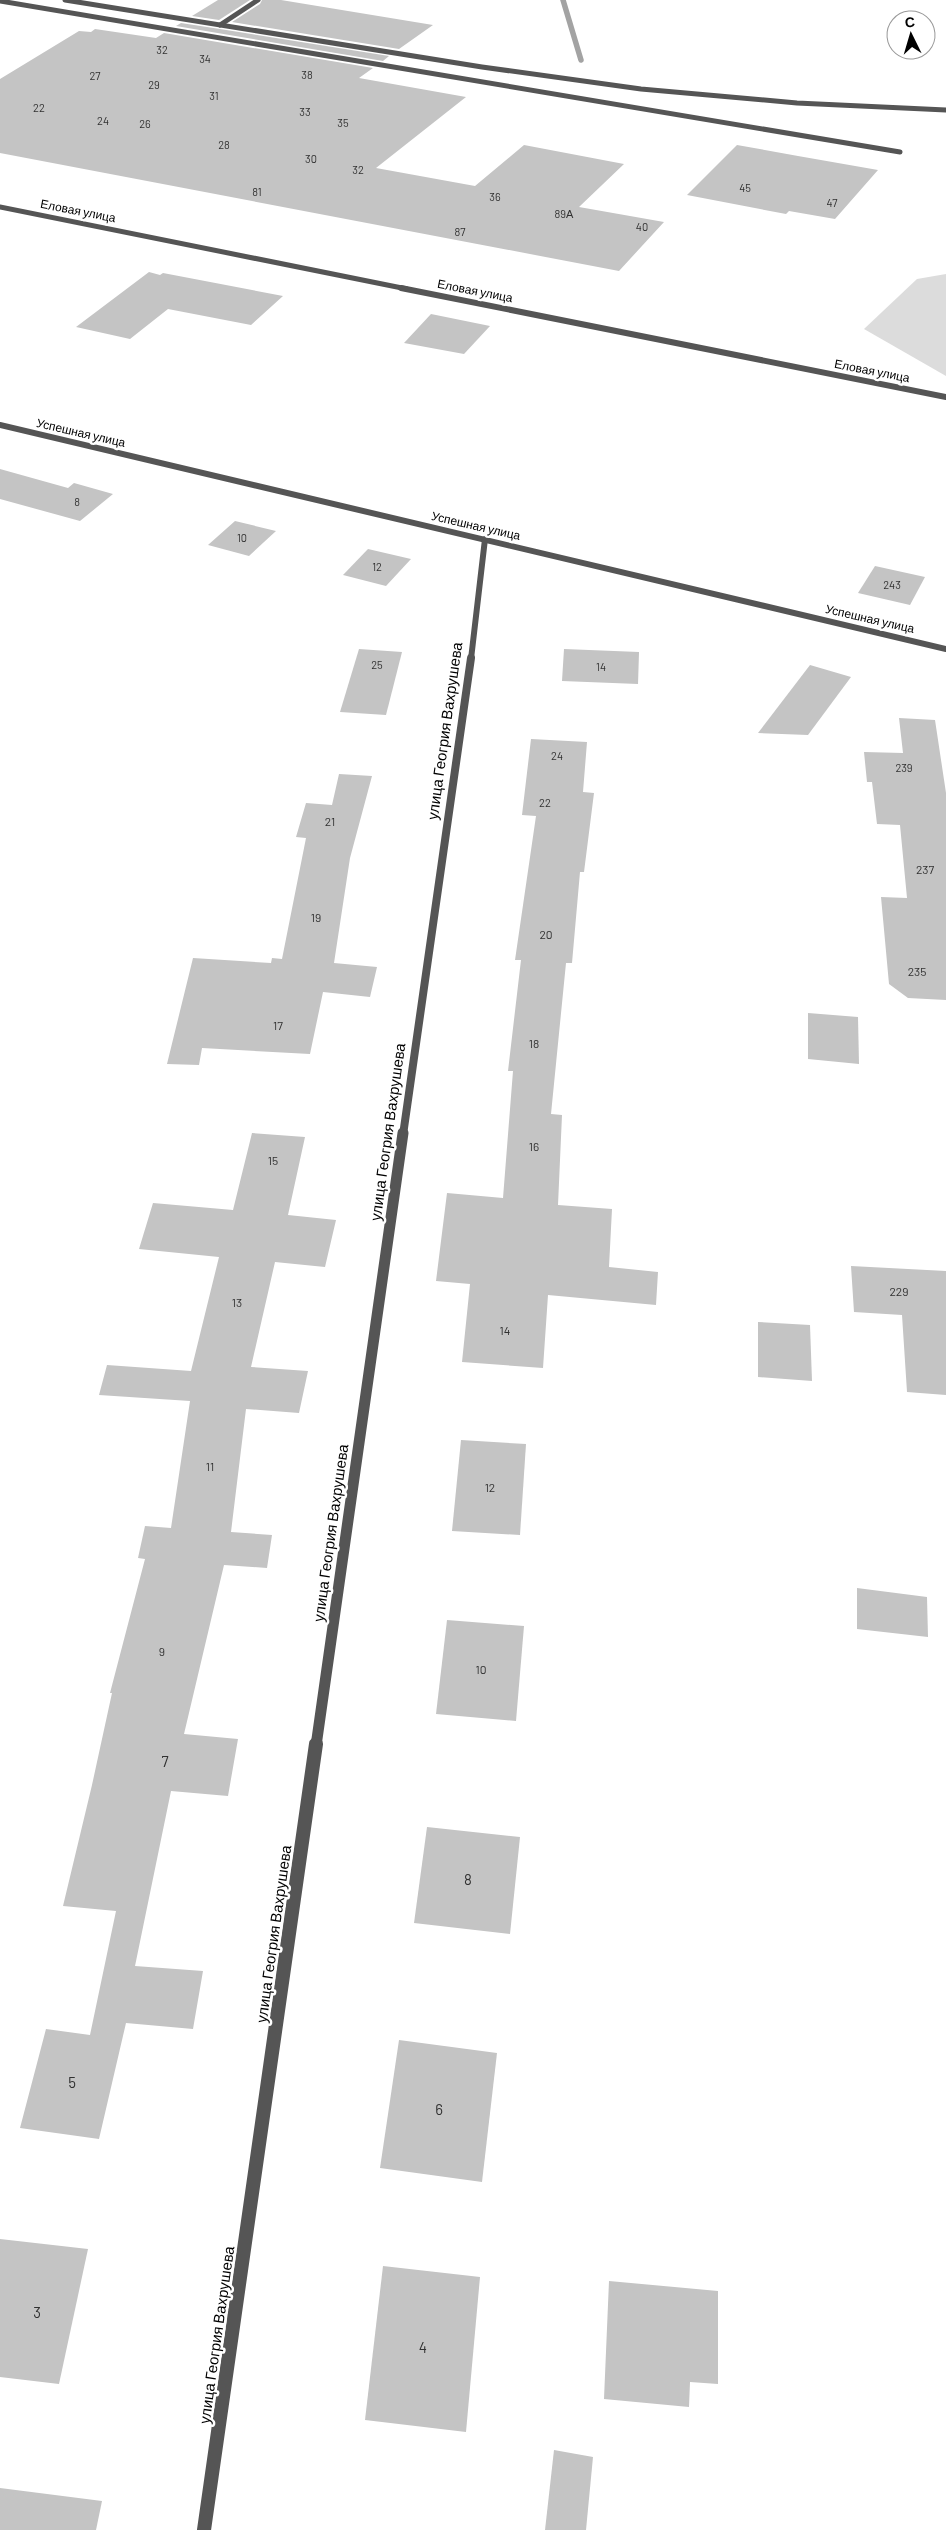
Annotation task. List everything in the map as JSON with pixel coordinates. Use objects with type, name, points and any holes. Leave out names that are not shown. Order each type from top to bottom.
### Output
[{"type":"street","points":[[65,0],[641,89],[797,103],[946,110]]},
{"type":"street","points":[[220,25],[258,0]]},
{"type":"street","points":[[0,1],[900,152]]},
{"type":"street","points":[[555,83],[561,78]]},
{"type":"street","points":[[542,93],[548,88]]},
{"type":"street","name":"Еловая улица","points":[[0,207],[946,397]]},
{"type":"street","name":"Успешная улица","points":[[0,425],[946,649]]},
{"type":"street","name":"улица Геогрия Вахрушева","points":[[204,2530],[468,679],[485,540]]},
{"type":"shaded area","points":[[946,274],[946,376],[864,329],[917,279]]},
{"type":"building","points":[[218,0],[250,0],[219,20],[192,16]]},
{"type":"building","points":[[262,0],[281,0],[433,25],[399,49],[232,22],[260,4]]},
{"type":"building","points":[[181,23],[389,56],[383,61],[176,26]]},
{"type":"building","points":[[95,29],[156,38],[164,33],[373,68],[359,78],[466,97],[376,168],[475,186],[524,145],[624,164],[579,207],[664,222],[619,271],[0,153],[0,79],[79,31],[91,32]]},
{"type":"building","points":[[737,145],[878,170],[835,219],[789,211],[786,214],[687,195]]},
{"type":"building","points":[[149,272],[283,296],[251,325],[168,309],[130,339],[76,327]]},
{"type":"building","points":[[431,314],[490,326],[464,354],[404,343]]},
{"type":"building","points":[[0,469],[68,488],[74,483],[113,494],[80,521],[0,499]]},
{"type":"building","points":[[235,521],[276,531],[249,556],[208,545]]},
{"type":"building","points":[[368,549],[411,559],[386,586],[343,575]]},
{"type":"building","points":[[875,566],[925,577],[910,605],[858,593]]},
{"type":"building","points":[[359,649],[402,652],[386,715],[340,712]]},
{"type":"building","points":[[564,649],[639,652],[638,684],[562,681]]},
{"type":"building","points":[[810,665],[851,677],[808,735],[758,733]]},
{"type":"building","points":[[899,718],[935,720],[946,793],[946,1000],[908,998],[889,984],[881,897],[907,898],[900,825],[877,824],[872,782],[867,782],[864,752],[903,753]]},
{"type":"building","points":[[531,739],[587,742],[583,792],[594,793],[584,872],[580,872],[572,963],[566,963],[551,1114],[562,1115],[558,1205],[612,1209],[609,1267],[658,1272],[656,1305],[548,1295],[543,1368],[462,1362],[470,1284],[436,1281],[447,1193],[503,1198],[513,1071],[508,1071],[521,960],[515,960],[536,816],[522,815]]},
{"type":"building","points":[[339,774],[372,776],[350,858],[334,963],[377,967],[370,997],[323,992],[310,1054],[202,1048],[199,1065],[167,1064],[193,958],[271,963],[272,958],[282,959],[306,838],[296,837],[306,803],[332,805]]},
{"type":"building","points":[[808,1013],[858,1017],[859,1064],[808,1059]]},
{"type":"building","points":[[252,1133],[305,1137],[288,1215],[336,1220],[325,1267],[275,1262],[251,1367],[308,1371],[299,1413],[246,1409],[231,1532],[272,1535],[267,1568],[224,1565],[184,1734],[238,1739],[228,1796],[171,1791],[135,1966],[203,1971],[193,2029],[126,2023],[99,2139],[20,2128],[46,2029],[90,2035],[116,1911],[63,1906],[92,1785],[112,1693],[110,1693],[145,1559],[138,1558],[145,1526],[171,1528],[190,1401],[99,1395],[107,1365],[191,1371],[219,1257],[139,1249],[153,1203],[233,1210]]},
{"type":"building","points":[[851,1266],[946,1271],[946,1395],[907,1392],[902,1315],[854,1312]]},
{"type":"building","points":[[758,1322],[810,1325],[812,1381],[758,1377]]},
{"type":"building","points":[[461,1440],[526,1444],[520,1535],[452,1531]]},
{"type":"building","points":[[857,1588],[927,1597],[928,1637],[857,1629]]},
{"type":"building","points":[[447,1620],[524,1626],[516,1721],[436,1714]]},
{"type":"building","points":[[427,1827],[520,1837],[510,1934],[414,1923]]},
{"type":"building","points":[[399,2040],[497,2053],[482,2182],[380,2168]]},
{"type":"building","points":[[0,2239],[88,2249],[59,2384],[0,2377]]},
{"type":"building","points":[[383,2266],[480,2277],[466,2432],[365,2420]]},
{"type":"building","points":[[609,2281],[718,2291],[718,2384],[690,2382],[689,2407],[604,2399]]},
{"type":"building","points":[[554,2450],[593,2457],[586,2530],[545,2530]]},
{"type":"building","points":[[0,2488],[102,2501],[96,2530],[0,2530]]},
{"type":"waterway","points":[[563,0],[581,60]]}]
